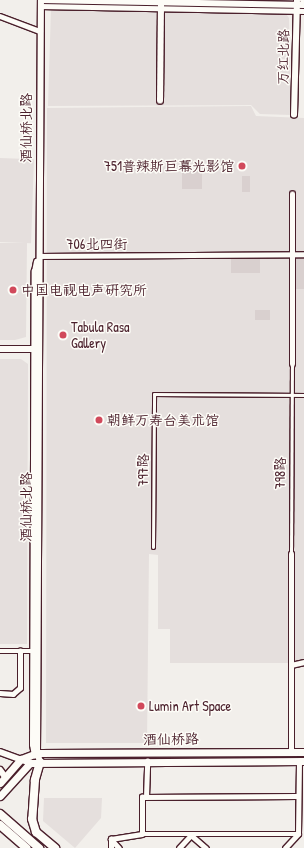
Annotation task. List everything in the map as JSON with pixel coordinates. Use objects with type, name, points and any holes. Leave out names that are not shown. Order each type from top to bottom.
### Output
[{"type":"highway","points":[[40,762],[36,780],[32,819],[36,832],[55,848]]},
{"type":"highway","points":[[0,814],[26,848]]},
{"type":"highway","points":[[0,825],[39,848]]},
{"type":"main road","points":[[41,2],[161,5],[304,5]]},
{"type":"main road","points":[[0,752],[30,763],[40,762]]},
{"type":"main road","name":"酒仙桥路","points":[[35,754],[304,752]]},
{"type":"main road","points":[[0,783],[20,759],[35,754]]},
{"type":"main road","name":"酒仙桥路","points":[[40,762],[301,761]]},
{"type":"main road","points":[[0,796],[30,763]]},
{"type":"main road","points":[[0,770],[5,777]]},
{"type":"street","name":"酒仙桥北路","points":[[35,754],[37,349],[35,272],[39,256],[41,2]]},
{"type":"street","points":[[160,101],[161,5]]},
{"type":"street","points":[[297,5],[304,11]]},
{"type":"street","name":"万红北路","points":[[294,115],[297,5]]},
{"type":"street","points":[[0,16],[40,31]]},
{"type":"street","name":"798路","points":[[291,752],[292,194]]},
{"type":"street","name":"706北四街","points":[[39,256],[304,254]]},
{"type":"street","points":[[0,349],[37,349]]},
{"type":"street","name":"酒仙桥北路","points":[[35,754],[33,651],[37,349]]},
{"type":"street","name":"797路","points":[[153,547],[154,394],[292,395]]},
{"type":"street","points":[[292,395],[304,395]]},
{"type":"street","points":[[0,651],[33,651]]},
{"type":"street","points":[[0,693],[13,694],[20,688],[20,651]]},
{"type":"street","points":[[291,665],[304,662]]},
{"type":"street","points":[[35,754],[40,762]]},
{"type":"street","points":[[146,761],[146,797]]},
{"type":"street","points":[[285,848],[298,834],[298,796],[301,761]]},
{"type":"street","points":[[142,834],[142,797],[298,796]]},
{"type":"street","points":[[112,839],[142,834],[298,834]]},
{"type":"street","points":[[179,848],[191,835]]},
{"type":"street","points":[[191,835],[206,848]]},
{"type":"street","points":[[111,848],[112,839]]},
{"type":"street","points":[[112,839],[119,848]]},
{"type":"shaded area","points":[[51,8],[284,11],[289,18],[291,115],[260,114],[251,105],[48,106]]},
{"type":"shaded area","points":[[251,106],[256,116],[304,118],[304,660],[290,663],[170,663],[170,629],[158,629],[158,555],[149,554],[147,743],[46,743],[47,108]]},
{"type":"shaded area","points":[[0,158],[34,159],[31,243],[0,242]]},
{"type":"shaded area","points":[[182,170],[202,170],[202,189],[182,189]]},
{"type":"shaded area","points":[[242,176],[250,176],[250,192],[242,192]]},
{"type":"shaded area","name":"中国电视电声研究所","points":[[0,243],[27,243],[26,337],[15,340],[0,340]]},
{"type":"shaded area","points":[[231,258],[260,258],[260,273],[231,273]]},
{"type":"shaded area","points":[[295,258],[304,258],[304,289],[295,289]]},
{"type":"shaded area","points":[[255,310],[270,310],[270,320],[255,320]]},
{"type":"shaded area","points":[[0,359],[21,359],[28,364],[27,644],[0,644]]},
{"type":"shaded area","points":[[44,798],[102,798],[101,818],[75,848],[43,821]]},
{"type":"place","name":"751普辣斯巨幕光影馆","points":[[242,166]]},
{"type":"place","name":"中国电视电声研究所","points":[[13,290]]},
{"type":"place","name":"Tabula Rasa Gallery","points":[[63,335]]},
{"type":"place","name":"朝鲜万寿台美术馆","points":[[99,420]]},
{"type":"place","name":"Lumin Art Space","points":[[141,706]]}]
